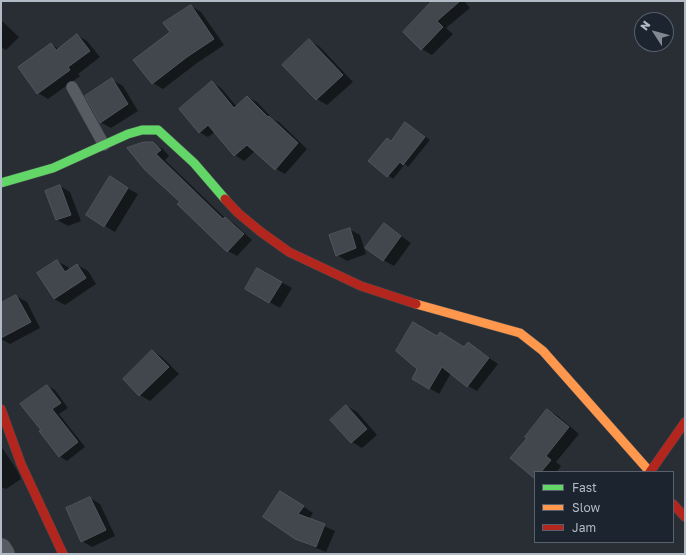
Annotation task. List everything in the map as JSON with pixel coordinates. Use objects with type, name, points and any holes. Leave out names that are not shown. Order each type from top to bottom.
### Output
[{"type":"street","points":[[1,184],[53,168],[128,134],[142,130],[158,130],[194,163],[238,213],[289,252],[361,286],[403,300],[520,333],[543,351],[649,471]]},
{"type":"street","points":[[1,409],[9,434],[63,554]]},
{"type":"street","points":[[651,471],[685,422]]},
{"type":"street","points":[[674,505],[685,517]]},
{"type":"street","points":[[1,549],[4,554]]},
{"type":"lane","points":[[72,87],[104,145]]},
{"type":"building","points":[[432,1],[460,1],[437,21],[443,27],[421,50],[403,32]]},
{"type":"building","points":[[191,5],[214,39],[187,57],[152,84],[133,60],[170,32],[163,23]]},
{"type":"building","points":[[77,34],[90,51],[68,67],[70,70],[37,94],[18,67],[51,43],[56,50]]},
{"type":"building","points":[[309,39],[343,75],[316,100],[282,65]]},
{"type":"building","points":[[112,78],[128,104],[100,123],[85,96]]},
{"type":"building","points":[[212,81],[234,108],[247,96],[268,117],[269,116],[298,143],[275,170],[247,145],[234,156],[208,125],[199,133],[179,109]]},
{"type":"building","points":[[405,122],[425,137],[403,165],[400,162],[387,177],[368,161],[387,138],[391,141]]},
{"type":"building","points":[[144,142],[153,142],[161,150],[156,154],[223,219],[225,217],[244,234],[227,252],[177,204],[180,202],[145,170],[127,148]]},
{"type":"building","points":[[110,176],[128,188],[104,227],[86,215]]},
{"type":"building","points":[[60,185],[71,215],[56,220],[45,191]]},
{"type":"building","points":[[384,223],[401,236],[383,261],[365,248]]},
{"type":"building","points":[[350,228],[356,248],[336,256],[329,235]]},
{"type":"building","points":[[57,260],[65,272],[77,264],[86,278],[54,299],[37,273]]},
{"type":"building","points":[[257,268],[282,282],[269,303],[245,289]]},
{"type":"building","points":[[16,295],[31,322],[1,338],[1,303]]},
{"type":"building","points":[[413,322],[437,336],[440,332],[464,347],[468,342],[489,358],[467,387],[442,367],[429,389],[412,379],[417,369],[396,351]]},
{"type":"building","points":[[152,350],[169,367],[139,396],[123,379]]},
{"type":"building","points":[[47,385],[61,403],[52,409],[78,442],[59,457],[39,431],[41,430],[20,404]]},
{"type":"building","points":[[346,405],[367,429],[351,443],[330,420]]},
{"type":"building","points":[[547,409],[569,427],[546,456],[551,460],[542,471],[534,471],[534,478],[510,458],[527,438],[525,437]]},
{"type":"building","points":[[280,491],[304,506],[298,514],[325,524],[316,547],[295,539],[263,517]]},
{"type":"building","points":[[90,497],[106,530],[81,542],[66,508]]},
{"type":"traffic: fast","points":[[1,183],[53,168],[128,134],[142,130],[158,130],[194,163],[225,199]]},
{"type":"traffic: slow","points":[[416,304],[520,333],[543,351],[649,471]]},
{"type":"traffic: jam","points":[[225,199],[238,213],[289,252],[361,286],[416,304]]},
{"type":"traffic: jam","points":[[1,409],[21,464],[63,554]]},
{"type":"traffic: jam","points":[[651,471],[685,422]]},
{"type":"traffic: jam","points":[[674,505],[685,517]]}]
